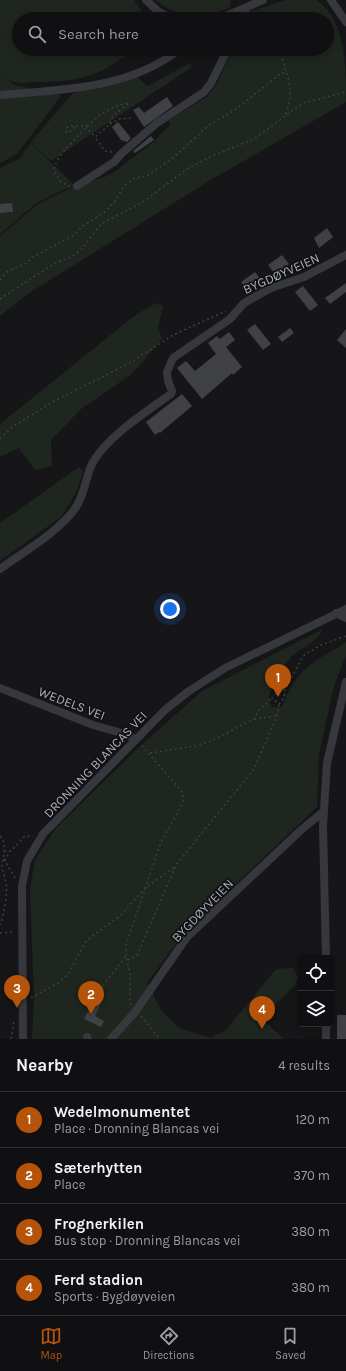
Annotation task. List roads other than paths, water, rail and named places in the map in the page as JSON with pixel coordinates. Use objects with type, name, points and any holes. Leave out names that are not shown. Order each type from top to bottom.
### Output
[{"type":"street","points":[[146,0],[159,12]]},
{"type":"street","points":[[236,12],[263,0]]},
{"type":"street","points":[[326,0],[336,8]]},
{"type":"street","points":[[331,0],[346,22]]},
{"type":"street","points":[[245,12],[246,8]]},
{"type":"street","points":[[0,95],[102,84],[150,69],[170,56]]},
{"type":"street","points":[[77,186],[114,162],[122,153],[157,123],[204,92],[211,83],[224,56]]},
{"type":"street","name":"BYGDØYVEIEN","points":[[0,569],[63,523],[78,505],[83,496],[93,463],[104,447],[142,414],[171,394],[172,391],[168,381],[167,372],[173,358],[230,319],[244,302],[271,288],[304,277],[346,255]]},
{"type":"street","name":"DRONNING BLANCAS VEI","points":[[23,1039],[22,886],[27,861],[43,834],[137,741],[172,704],[213,675],[346,609]]},
{"type":"street","points":[[336,613],[346,618]]},
{"type":"street","points":[[326,955],[324,811],[331,743],[346,682]]},
{"type":"street","name":"WEDELS VEI","points":[[0,688],[93,725],[125,734],[137,741]]},
{"type":"street","name":"BYGDØYVEIEN","points":[[111,1039],[122,1029],[135,1012],[188,937],[300,831],[324,811]]},
{"type":"street","points":[[326,1027],[326,1039]]},
{"type":"place","name":"Wedelmonumentet","points":[[278,697]]},
{"type":"place","name":"Frognerkilen","points":[[17,1008]]},
{"type":"place","name":"Sæterhytten","points":[[91,1014]]},
{"type":"place","name":"Ferd stadion","points":[[262,1029]]}]
